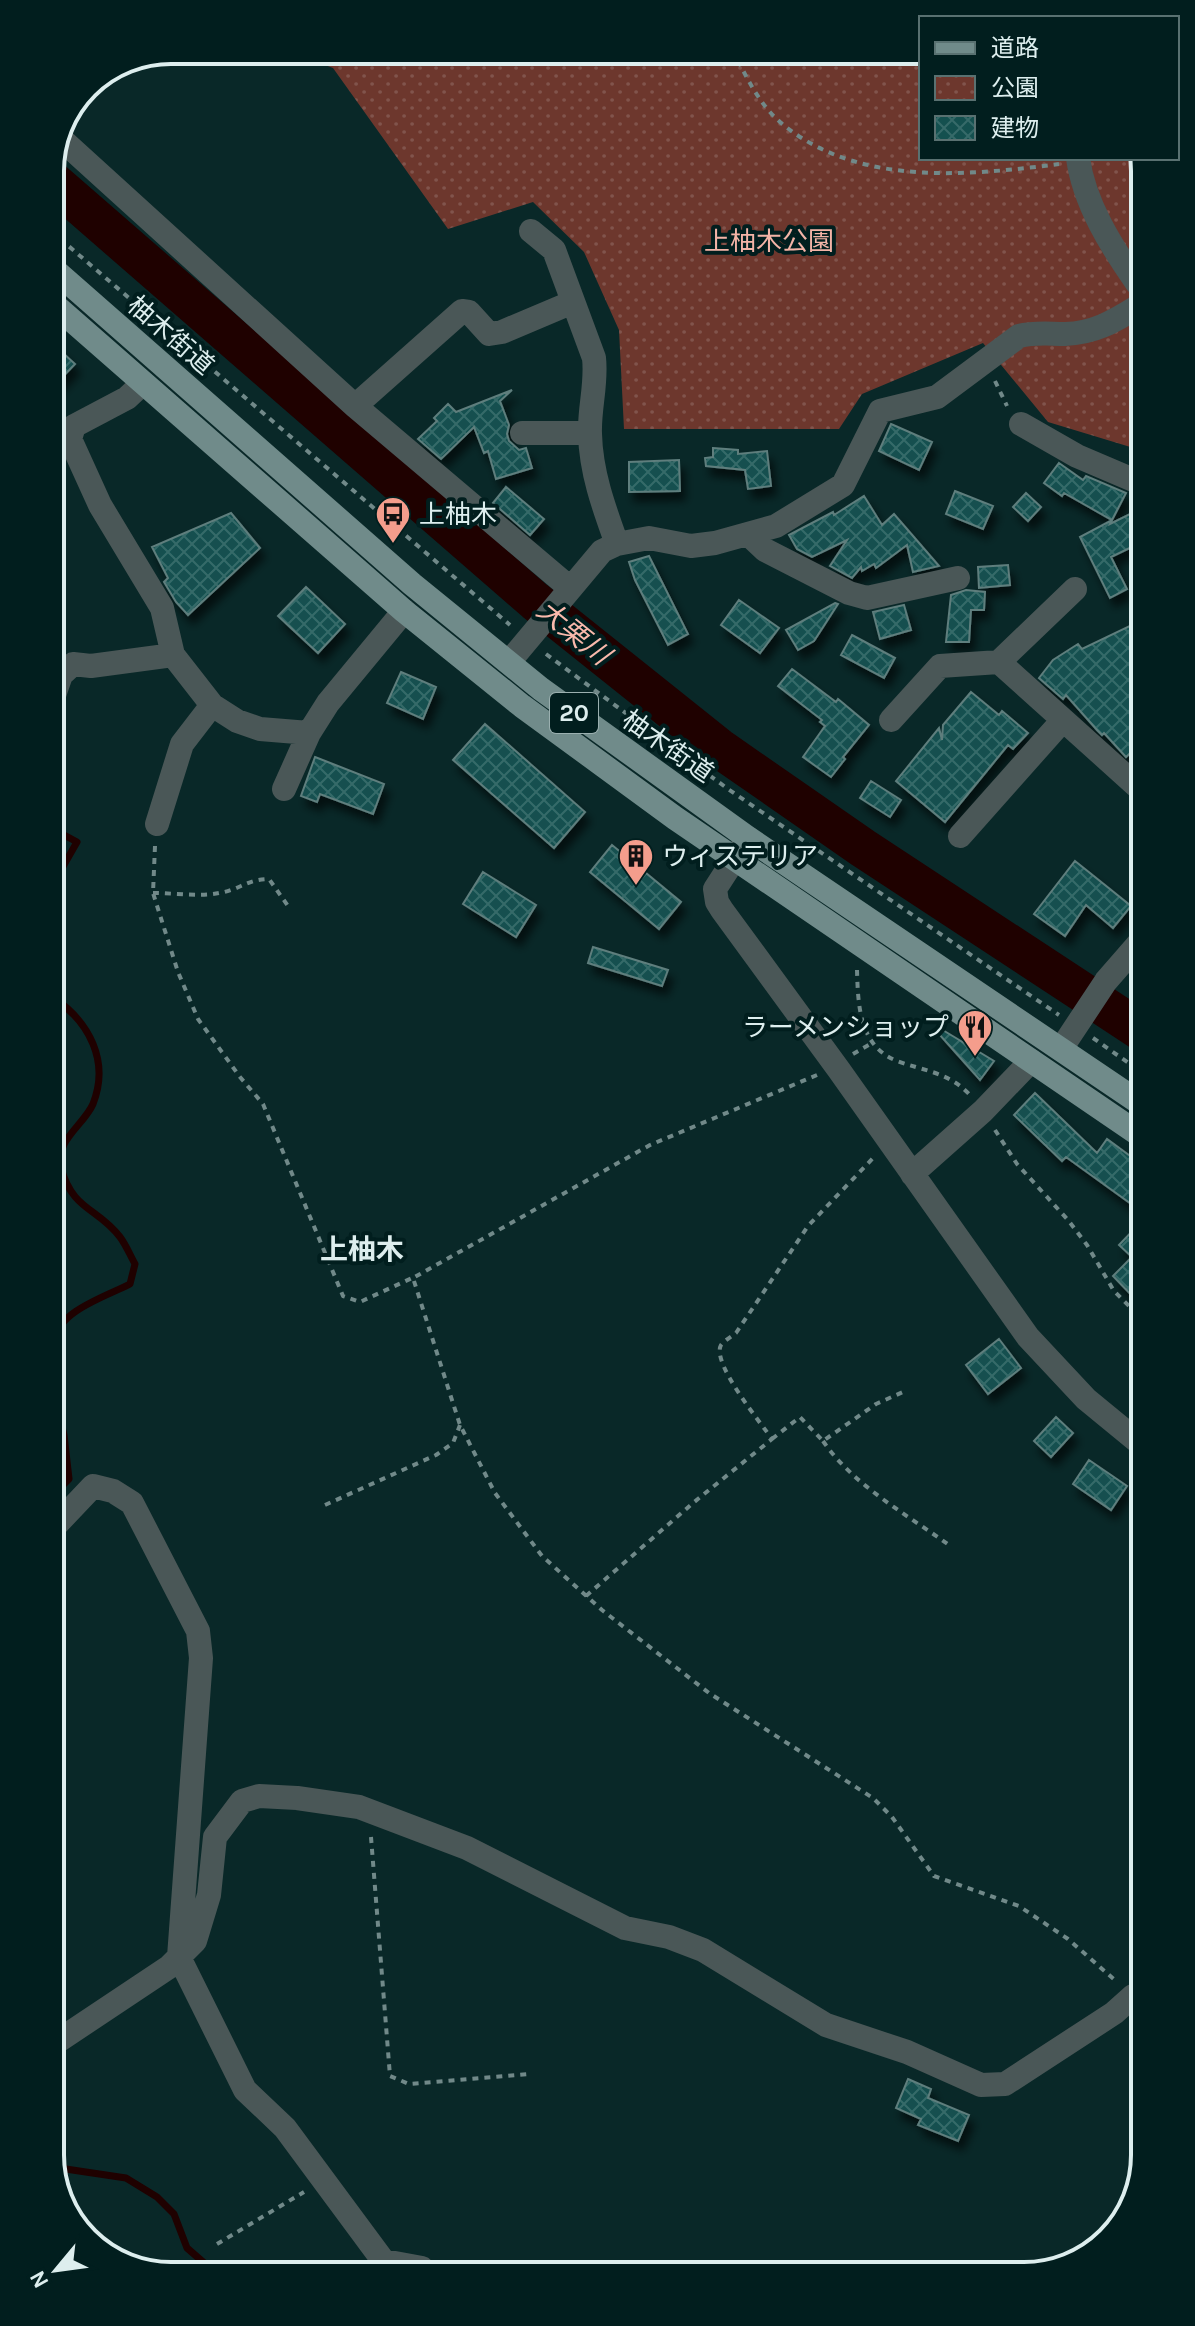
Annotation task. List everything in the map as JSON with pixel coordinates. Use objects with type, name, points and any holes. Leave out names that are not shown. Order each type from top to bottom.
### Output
[{"type":"main road","name":"柚木街道","points":[[64,278],[412,584],[741,847],[1031,1061],[1131,1129]]},
{"type":"main road","name":"柚木街道","points":[[64,313],[404,611],[560,735],[1061,1049],[1131,1097]]},
{"type":"street","points":[[68,145],[355,406],[567,592]]},
{"type":"street","points":[[1078,160],[1098,219],[1131,273]]},
{"type":"street","points":[[531,231],[554,250],[594,358],[596,376],[590,433],[597,488],[617,544]]},
{"type":"street","points":[[355,406],[462,311],[469,312],[489,334],[502,332],[573,302]]},
{"type":"street","points":[[509,662],[602,551],[617,544],[649,538],[691,546],[715,543],[776,526],[843,485],[880,411],[937,397],[1019,336],[1036,332],[1064,334],[1088,331],[1107,326],[1131,311]]},
{"type":"street","points":[[143,383],[127,398],[74,426],[70,439],[100,505],[162,608],[173,655],[212,705],[237,721],[260,729],[309,733]]},
{"type":"street","points":[[1021,424],[1077,456],[1131,479]]},
{"type":"street","points":[[522,433],[590,433]]},
{"type":"street","points":[[748,534],[765,550],[849,593],[867,598],[958,578]]},
{"type":"street","points":[[891,720],[940,666],[999,662],[1075,589]]},
{"type":"street","points":[[284,789],[309,733],[328,703],[404,611]]},
{"type":"street","points":[[64,672],[73,664],[91,666],[173,655]]},
{"type":"street","points":[[999,662],[1131,781]]},
{"type":"street","points":[[157,824],[182,744],[212,705]]},
{"type":"street","points":[[960,836],[1063,720]]},
{"type":"street","points":[[741,847],[715,889],[717,902],[1041,1353],[1086,1399],[1131,1436]]},
{"type":"street","points":[[1061,1049],[1106,981],[1131,952]]},
{"type":"street","points":[[912,1174],[983,1111],[1031,1061]]},
{"type":"street","points":[[64,1517],[93,1486],[113,1491],[132,1503],[198,1631],[201,1658],[179,1957],[245,2090],[285,2128],[385,2262]]},
{"type":"street","points":[[64,2037],[169,1967],[195,1941],[209,1895],[215,1837],[242,1801],[259,1796],[297,1798],[369,1811],[467,1848],[625,1928],[669,1937],[703,1950],[826,2025],[907,2052],[981,2085],[1005,2084],[1131,2000]]},
{"type":"path","points":[[740,64],[748,81],[778,120],[813,146],[846,159],[893,170],[1011,170]]},
{"type":"path","points":[[64,242],[529,637],[728,789],[1077,1023],[1131,1064]]},
{"type":"path","points":[[985,361],[1004,402],[1021,424]]},
{"type":"path","points":[[157,824],[153,893],[178,972],[198,1019],[263,1104],[343,1296],[360,1302],[413,1278],[650,1145],[805,1078],[839,1070]]},
{"type":"path","points":[[153,893],[217,894],[234,890],[252,879],[269,879],[288,906]]},
{"type":"path","points":[[858,964],[862,1021],[872,1043],[896,1060],[948,1076],[965,1090],[983,1111],[1017,1164],[1068,1220],[1114,1291],[1131,1308]]},
{"type":"path","points":[[772,1439],[726,1373],[720,1352],[722,1344],[736,1333],[808,1226],[877,1154],[885,1163]]},
{"type":"path","points":[[413,1278],[460,1425],[495,1493],[542,1556],[586,1596],[709,1693],[873,1798],[892,1817],[934,1876],[1019,1906],[1131,1988]]},
{"type":"path","points":[[823,1441],[876,1404],[903,1392]]},
{"type":"path","points":[[586,1596],[693,1503],[800,1417],[835,1458],[857,1478],[949,1545]]},
{"type":"path","points":[[325,1505],[436,1455],[453,1443],[460,1425]]},
{"type":"path","points":[[369,1811],[390,2076],[409,2084],[528,2074]]},
{"type":"path","points":[[217,2244],[325,2179]]},
{"type":"green space","name":"上柚木公園","points":[[323,64],[919,64],[919,160],[1130,160],[1131,447],[1048,422],[983,343],[862,394],[839,429],[624,429],[619,330],[584,252],[533,202],[448,229],[333,68]]},
{"type":"building","points":[[64,354],[75,364],[64,375]]},
{"type":"building","points":[[512,390],[500,401],[509,425],[507,434],[509,441],[519,450],[526,448],[532,468],[496,479],[488,451],[484,453],[474,427],[441,459],[418,439],[437,421],[434,418],[448,404],[456,412]]},
{"type":"building","points":[[891,424],[932,442],[919,470],[879,451]]},
{"type":"building","points":[[713,448],[738,450],[738,454],[767,451],[771,486],[748,489],[745,470],[706,466],[705,458],[713,457]]},
{"type":"building","points":[[679,460],[680,491],[629,492],[629,462]]},
{"type":"building","points":[[1059,463],[1083,480],[1086,476],[1126,493],[1112,520],[1064,493],[1062,496],[1044,483]]},
{"type":"building","points":[[506,487],[544,519],[530,535],[493,503]]},
{"type":"building","points":[[955,491],[993,506],[983,529],[946,514]]},
{"type":"building","points":[[1026,493],[1041,507],[1028,521],[1013,507]]},
{"type":"building","points":[[864,496],[882,525],[894,514],[939,566],[913,572],[907,545],[876,568],[874,564],[862,571],[861,567],[852,578],[830,566],[847,540],[812,557],[797,549],[789,535],[833,512],[834,515]]},
{"type":"building","points":[[231,513],[260,548],[188,615],[164,582],[168,578],[152,547]]},
{"type":"building","points":[[1131,514],[1131,547],[1111,557],[1127,589],[1110,598],[1080,537],[1112,520],[1110,524]]},
{"type":"building","points":[[649,556],[688,634],[668,645],[629,562]]},
{"type":"building","points":[[1008,565],[1010,585],[979,588],[978,567]]},
{"type":"building","points":[[306,587],[345,624],[318,653],[278,616]]},
{"type":"building","points":[[966,590],[985,592],[984,610],[971,610],[969,642],[946,642],[951,595]]},
{"type":"building","points":[[739,600],[779,628],[760,653],[721,625]]},
{"type":"building","points":[[838,604],[814,641],[798,650],[786,630]]},
{"type":"building","points":[[904,605],[911,630],[880,639],[873,612]]},
{"type":"building","points":[[1131,625],[1131,752],[1126,757],[1066,695],[1063,699],[1039,678],[1053,660],[1078,644],[1082,649]]},
{"type":"building","points":[[852,635],[895,658],[884,678],[841,655]]},
{"type":"building","points":[[792,669],[836,702],[838,699],[869,725],[831,777],[803,757],[825,726],[820,722],[822,720],[778,686]]},
{"type":"building","points":[[401,672],[436,687],[423,719],[387,703]]},
{"type":"building","points":[[971,692],[999,715],[1002,711],[1028,733],[1013,749],[1008,745],[945,822],[896,781],[939,728],[942,740],[943,725]]},
{"type":"building","points":[[485,724],[585,812],[554,848],[453,760]]},
{"type":"building","points":[[315,757],[384,784],[373,814],[320,794],[317,802],[301,796]]},
{"type":"building","points":[[871,781],[901,800],[890,817],[860,798]]},
{"type":"building","name":"ウィステリア","points":[[612,845],[681,902],[659,929],[590,872]]},
{"type":"building","points":[[1075,861],[1131,906],[1113,928],[1086,905],[1065,936],[1034,914]]},
{"type":"building","points":[[483,872],[536,905],[516,937],[463,904]]},
{"type":"building","points":[[593,947],[668,970],[662,986],[588,963]]},
{"type":"building","points":[[941,1029],[994,1061],[980,1080],[938,1033]]},
{"type":"building","points":[[1035,1093],[1097,1153],[1107,1139],[1131,1157],[1131,1204],[1066,1157],[1062,1161],[1014,1115]]},
{"type":"building","points":[[1131,1232],[1131,1256],[1119,1245]]},
{"type":"building","points":[[1131,1258],[1131,1295],[1113,1276]]},
{"type":"building","points":[[999,1339],[1021,1368],[988,1394],[966,1365]]},
{"type":"building","points":[[1056,1417],[1073,1433],[1051,1457],[1034,1441]]},
{"type":"building","points":[[1089,1460],[1127,1486],[1111,1510],[1073,1484]]},
{"type":"building","points":[[908,2079],[931,2089],[928,2098],[969,2115],[958,2141],[918,2125],[921,2119],[896,2108]]},
{"type":"waterway","name":"大栗川","points":[[64,191],[535,601],[719,748],[863,848],[1131,1024]]},
{"type":"waterway","points":[[64,835],[77,842],[64,865]]},
{"type":"waterway","points":[[64,1006],[77,1019],[93,1044],[99,1073],[93,1104],[64,1146]]},
{"type":"waterway","points":[[64,1176],[79,1201],[122,1240],[135,1264],[130,1284],[97,1299],[64,1322]]},
{"type":"waterway","points":[[64,1435],[69,1479],[64,1484]]},
{"type":"waterway","points":[[65,2169],[126,2178],[157,2197],[174,2214],[187,2248],[203,2262]]},
{"type":"place","name":"上柚木","points":[[393,545]]},
{"type":"place","name":"ウィステリア","points":[[636,887]]},
{"type":"place","name":"ラーメンショップ","points":[[975,1058]]},
{"type":"district","name":"上柚木","points":[[362,1249]]}]
